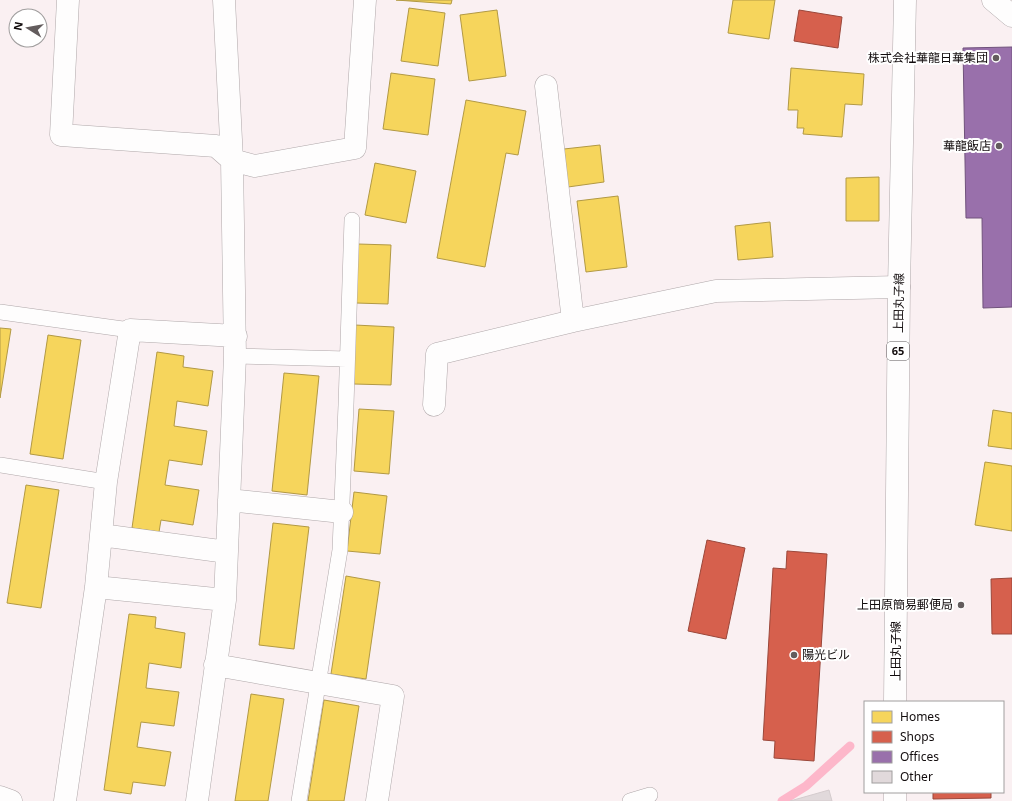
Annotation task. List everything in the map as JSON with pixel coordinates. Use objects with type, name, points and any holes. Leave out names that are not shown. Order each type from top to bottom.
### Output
[{"type":"street","points":[[68,0],[60,136],[216,146],[232,160],[255,166],[355,148],[366,0]]},
{"type":"street","points":[[197,801],[225,600],[236,346],[232,160],[224,0]]},
{"type":"street","name":"上田丸子線","points":[[896,701],[899,287],[905,0]]},
{"type":"street","points":[[993,0],[1012,16]]},
{"type":"street","points":[[546,86],[573,321]]},
{"type":"street","points":[[434,405],[437,354],[573,321],[716,291],[899,287]]},
{"type":"street","points":[[65,801],[96,587],[106,482],[130,330],[236,346]]},
{"type":"street","points":[[229,500],[342,512]]},
{"type":"street","points":[[101,535],[226,552]]},
{"type":"street","points":[[96,587],[225,600]]},
{"type":"street","points":[[215,665],[393,696],[377,801]]},
{"type":"street","points":[[0,797],[11,801]]},
{"type":"lane","points":[[299,801],[317,683],[340,550],[352,220]]},
{"type":"lane","points":[[0,312],[130,330]]},
{"type":"lane","points":[[236,346],[347,359]]},
{"type":"lane","points":[[0,465],[106,482]]},
{"type":"lane","points":[[630,801],[650,795]]},
{"type":"building: Homes","points":[[396,0],[452,0],[451,4]]},
{"type":"building: Homes","points":[[733,0],[775,0],[769,39],[728,33]]},
{"type":"building: Homes","points":[[409,8],[445,13],[438,66],[401,61]]},
{"type":"building: Homes","points":[[497,10],[506,76],[469,81],[460,15]]},
{"type":"building: Homes","points":[[791,68],[864,74],[862,105],[845,104],[842,137],[803,134],[804,128],[797,128],[798,110],[788,110]]},
{"type":"building: Homes","points":[[391,73],[435,79],[428,135],[383,129]]},
{"type":"building: Homes","points":[[466,100],[526,111],[518,155],[506,153],[485,267],[437,258]]},
{"type":"building: Homes","points":[[600,145],[604,182],[568,187],[564,149]]},
{"type":"building: Homes","points":[[375,163],[416,171],[406,223],[365,215]]},
{"type":"building: Homes","points":[[879,177],[879,221],[846,221],[846,178]]},
{"type":"building: Homes","points":[[618,196],[627,267],[586,272],[577,201]]},
{"type":"building: Homes","points":[[770,222],[773,257],[738,260],[735,226]]},
{"type":"building: Homes","points":[[358,244],[391,245],[388,304],[356,303]]},
{"type":"building: Homes","points":[[355,325],[394,327],[391,385],[354,384]]},
{"type":"building: Homes","points":[[0,328],[11,329],[0,398]]},
{"type":"building: Homes","points":[[48,335],[81,340],[63,459],[30,454]]},
{"type":"building: Homes","points":[[157,352],[184,356],[183,367],[213,371],[208,406],[177,401],[174,426],[207,431],[202,465],[169,460],[165,485],[199,490],[193,525],[161,520],[159,532],[132,528]]},
{"type":"building: Homes","points":[[284,373],[319,376],[307,495],[272,491]]},
{"type":"building: Homes","points":[[359,409],[394,411],[389,474],[354,471]]},
{"type":"building: Homes","points":[[993,410],[1012,413],[1012,449],[988,446]]},
{"type":"building: Homes","points":[[985,462],[1012,466],[1012,531],[975,525]]},
{"type":"building: Homes","points":[[26,485],[59,490],[41,608],[7,603]]},
{"type":"building: Homes","points":[[354,492],[387,496],[380,554],[347,551]]},
{"type":"building: Homes","points":[[273,523],[309,527],[294,649],[259,645]]},
{"type":"building: Homes","points":[[346,576],[380,582],[366,679],[331,674]]},
{"type":"building: Homes","points":[[129,614],[156,617],[155,628],[185,633],[181,668],[149,663],[146,688],[179,692],[174,726],[141,722],[137,747],[171,752],[165,786],[133,782],[131,794],[104,790]]},
{"type":"building: Homes","points":[[251,694],[284,699],[268,801],[235,801]]},
{"type":"building: Homes","points":[[324,700],[359,706],[344,801],[308,801]]},
{"type":"building: Shops","points":[[799,10],[842,17],[838,48],[794,41]]},
{"type":"building: Shops","points":[[707,540],[745,548],[726,639],[688,631]]},
{"type":"building: Shops","name":"陽光ビル","points":[[787,551],[827,554],[814,761],[774,758],[775,741],[763,740],[773,568],[786,569]]},
{"type":"building: Shops","points":[[1012,578],[1012,634],[992,634],[991,579]]},
{"type":"building: Shops","points":[[933,793],[991,793],[991,798],[933,799]]},
{"type":"building: Offices","points":[[1012,47],[1012,307],[983,308],[982,218],[966,218],[963,48]]},
{"type":"building: Other","points":[[829,790],[832,801],[790,801]]},
{"type":"waterway","points":[[782,801],[806,786],[850,746]]},
{"type":"place","name":"株式会社華龍日華集団","points":[[996,58]]},
{"type":"place","name":"華龍飯店","points":[[999,146]]},
{"type":"place","name":"上田原簡易郵便局","points":[[961,605]]},
{"type":"place","name":"陽光ビル","points":[[794,655]]}]
